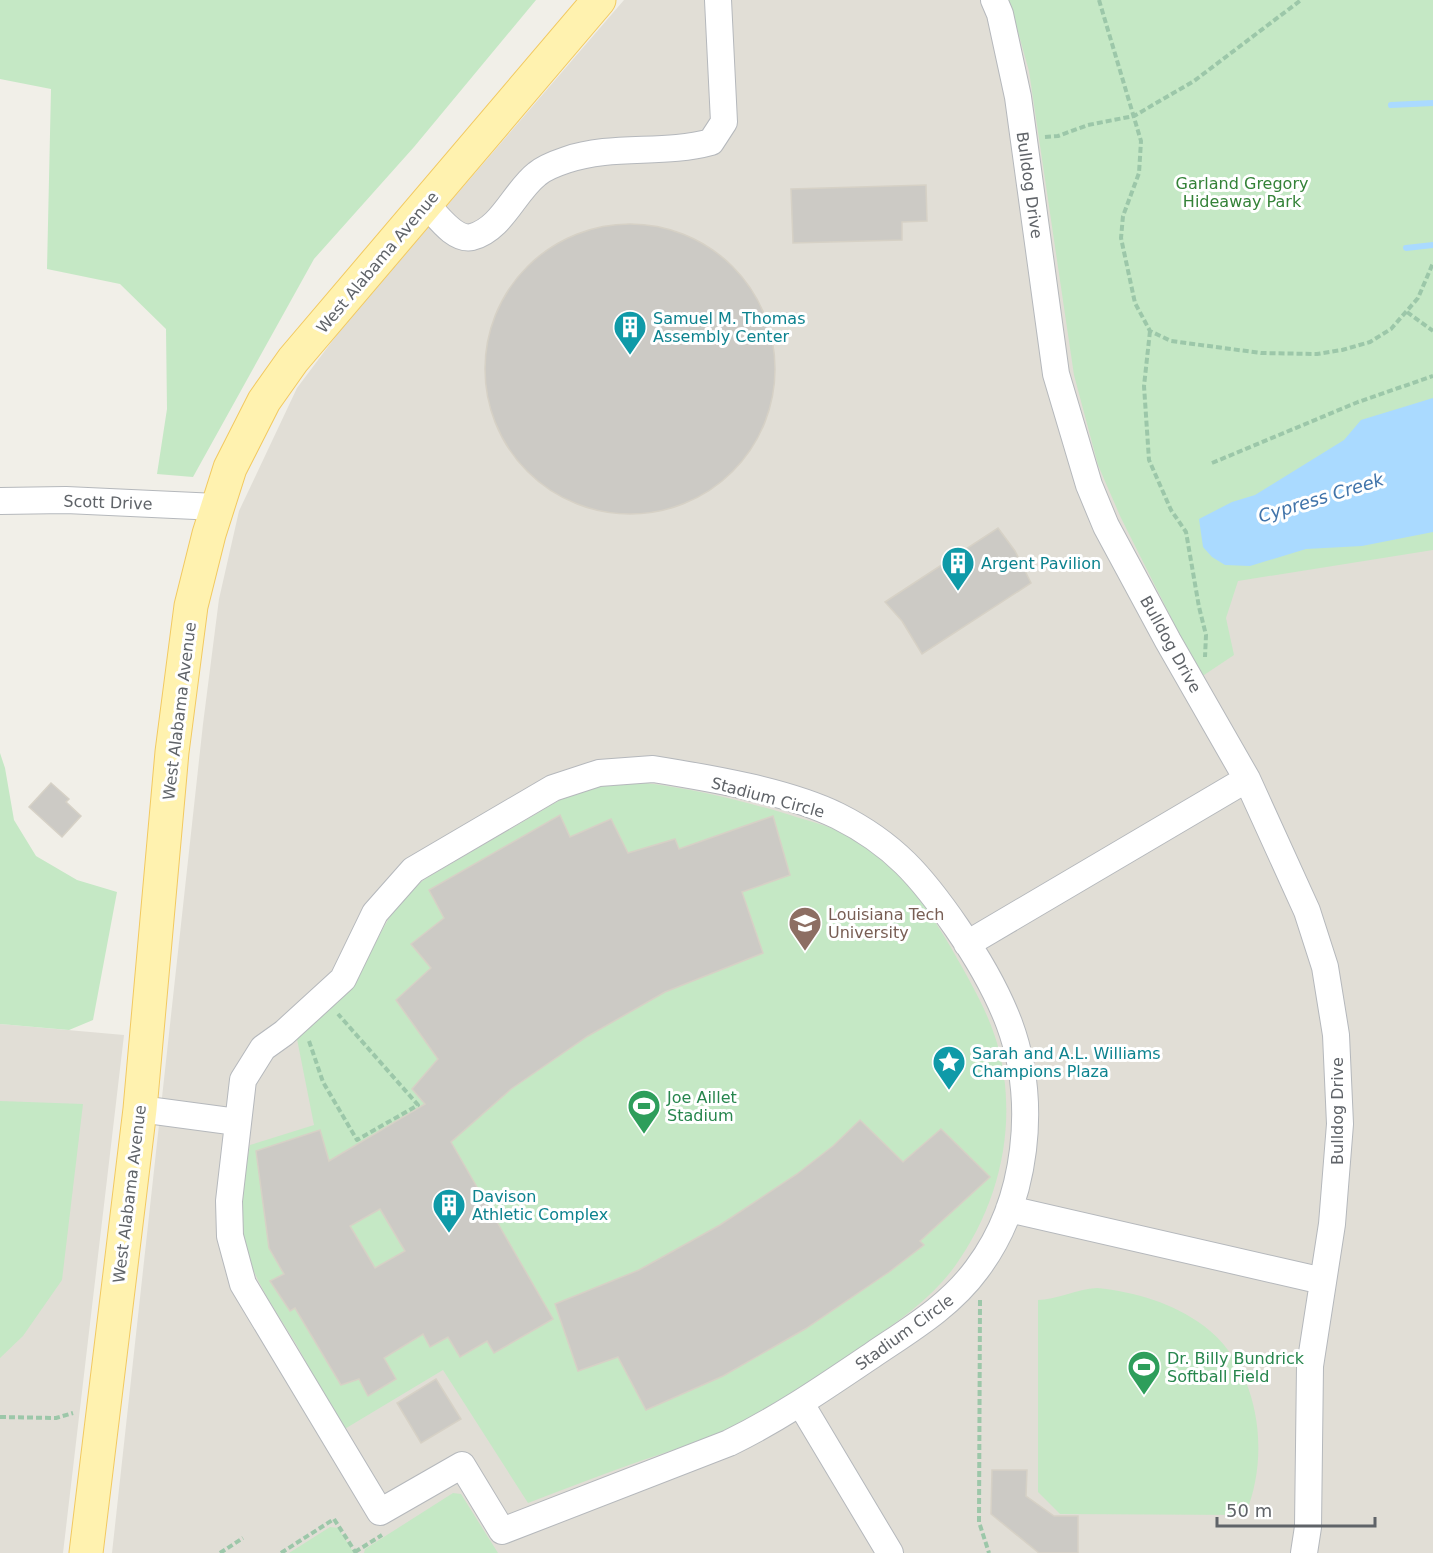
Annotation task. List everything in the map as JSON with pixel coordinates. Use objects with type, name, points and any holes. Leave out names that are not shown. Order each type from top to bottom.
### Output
[{"type":"main road","name":"West Alabama Avenue","points":[[86,1553],[140,1109],[181,676],[194,595],[217,507],[245,435],[264,401],[293,360],[599,0]]},
{"type":"street","points":[[426,204],[455,234],[470,237],[487,231],[537,174],[566,159],[605,152],[692,147],[711,142],[724,122],[718,0]]},
{"type":"street","name":"Bulldog Drive","points":[[994,0],[1002,22],[1018,98],[1056,374],[1076,446],[1106,526],[1168,641],[1247,779],[1307,911],[1325,967],[1340,1079],[1340,1124],[1332,1224],[1310,1366],[1308,1527],[1304,1553]]},
{"type":"street","name":"Scott Drive","points":[[0,501],[66,500],[217,507]]},
{"type":"street","name":"Stadium Circle","points":[[653,769],[770,794],[837,816],[887,847],[909,865],[927,885],[968,944],[997,995],[1019,1055],[1024,1095],[1024,1132],[1020,1168],[1009,1209],[993,1244],[978,1269],[956,1294],[926,1318],[801,1404],[764,1426],[729,1443],[502,1531],[462,1465],[380,1512],[243,1284],[236,1265],[230,1236],[229,1200],[237,1122],[243,1080],[263,1048],[284,1033],[343,979],[375,913],[413,870],[533,800],[579,778],[626,770],[653,769]]},
{"type":"street","points":[[968,944],[1247,779]]},
{"type":"street","points":[[140,1109],[237,1122]]},
{"type":"street","points":[[1009,1209],[1323,1281]]},
{"type":"street","points":[[801,1404],[890,1553]]},
{"type":"path","points":[[1099,0],[1134,117],[1142,160],[1123,216],[1120,238],[1135,303],[1150,332],[1144,386],[1149,460],[1171,510],[1186,532],[1206,635],[1207,646],[1202,662]]},
{"type":"path","points":[[1041,137],[1058,136],[1088,124],[1134,117],[1194,81],[1301,0]]},
{"type":"path","points":[[1150,332],[1171,341],[1261,352],[1317,354],[1370,342],[1391,329],[1407,312],[1418,298],[1433,263]]},
{"type":"path","points":[[1407,312],[1433,331]]},
{"type":"path","points":[[1212,463],[1358,402],[1433,376]]},
{"type":"path","points":[[308,1040],[323,1082],[357,1140],[418,1105],[337,1013]]},
{"type":"path","points":[[980,1296],[979,1522],[989,1553]]},
{"type":"path","points":[[0,1417],[56,1418],[73,1413]]},
{"type":"path","points":[[280,1553],[334,1519],[356,1553]]},
{"type":"path","points":[[220,1553],[243,1538]]},
{"type":"shaded area","name":"Louisiana Tech University","points":[[624,0],[1433,0],[1433,1553],[112,1553],[203,724],[219,599],[239,511],[297,388],[345,324]]},
{"type":"shaded area","points":[[0,1024],[124,1035],[63,1553],[0,1553]]},
{"type":"green space","points":[[0,0],[536,0],[414,147],[314,259],[193,477],[157,474],[167,409],[166,329],[120,284],[47,269],[51,89],[0,79]]},
{"type":"green space","name":"Garland Gregory Hideaway Park","points":[[1009,0],[1433,0],[1433,550],[1238,581],[1226,618],[1234,655],[1201,677],[1121,518],[1098,465],[1074,375],[1029,71]]},
{"type":"green space","points":[[0,753],[5,768],[14,820],[36,856],[77,880],[117,892],[93,1020],[69,1030],[0,1024]]},
{"type":"green space","name":"Joe Aillet Stadium","points":[[646,783],[682,788],[734,800],[837,830],[861,843],[891,867],[929,913],[950,946],[993,1030],[1003,1072],[1006,1101],[1006,1131],[1002,1159],[984,1215],[955,1266],[936,1289],[888,1328],[793,1394],[734,1427],[528,1503],[443,1370],[343,1430],[252,1267],[243,1230],[244,1185],[248,1157],[250,1145],[314,1125],[297,1039],[355,979],[399,900],[425,879],[577,790],[609,784]]},
{"type":"green space","points":[[0,1101],[83,1104],[62,1280],[23,1336],[0,1358]]},
{"type":"green space","name":"Dr. Billy Bundrick Softball Field","points":[[1097,1288],[1126,1292],[1180,1311],[1204,1326],[1223,1344],[1238,1365],[1248,1388],[1255,1414],[1258,1440],[1253,1491],[1245,1515],[1060,1514],[1038,1492],[1038,1300]]},
{"type":"green space","points":[[453,1493],[461,1494],[498,1553],[364,1553],[365,1549]]},
{"type":"green space","points":[[330,1527],[338,1528],[354,1553],[289,1553]]},
{"type":"water","name":"Cypress Creek","points":[[1433,398],[1433,532],[1362,546],[1306,549],[1250,566],[1225,565],[1212,557],[1203,547],[1199,519],[1232,502],[1255,495],[1344,440],[1361,420]]},
{"type":"building","points":[[926,185],[927,221],[902,222],[902,240],[793,243],[791,189]]},
{"type":"building","name":"Samuel M. Thomas Assembly Center","points":[[630,224],[672,230],[698,241],[722,257],[742,277],[758,301],[769,327],[775,369],[769,411],[758,437],[742,461],[722,481],[698,497],[672,508],[630,514],[588,508],[562,497],[538,481],[518,461],[502,437],[491,411],[485,369],[491,327],[502,301],[518,277],[538,257],[562,241],[588,230]]},
{"type":"building","name":"Argent Pavilion","points":[[998,528],[1015,551],[1031,583],[922,654],[902,621],[885,602]]},
{"type":"building","points":[[51,783],[69,799],[66,802],[81,816],[62,837],[29,807]]},
{"type":"building","points":[[560,815],[570,837],[611,819],[628,853],[675,839],[679,849],[773,816],[790,875],[742,892],[763,953],[665,992],[588,1036],[511,1089],[451,1142],[553,1319],[494,1353],[487,1341],[460,1357],[448,1337],[430,1347],[423,1334],[384,1358],[396,1379],[368,1396],[359,1379],[341,1385],[295,1308],[290,1311],[270,1281],[284,1274],[269,1248],[256,1151],[320,1130],[329,1161],[425,1104],[412,1089],[438,1059],[396,1000],[431,968],[411,944],[444,918],[429,890]],"holes":[[[380,1209],[405,1251],[375,1268],[350,1226]]]},
{"type":"building","points":[[860,1120],[903,1162],[941,1129],[990,1177],[920,1241],[924,1245],[889,1272],[805,1329],[723,1376],[646,1410],[618,1357],[578,1371],[555,1304],[639,1270],[720,1225],[797,1174],[833,1146]]},
{"type":"building","points":[[436,1379],[461,1419],[421,1443],[397,1403]]},
{"type":"building","points":[[992,1470],[1027,1470],[1026,1496],[1054,1516],[1078,1516],[1078,1553],[1039,1553],[991,1514]]},
{"type":"waterway","points":[[1391,105],[1433,103]]},
{"type":"waterway","points":[[1406,248],[1433,245]]},
{"type":"place","name":"Samuel M. Thomas Assembly Center","points":[[630,356]]},
{"type":"place","name":"Argent Pavilion","points":[[958,592]]},
{"type":"place","name":"Louisiana Tech University","points":[[805,952]]},
{"type":"place","name":"Sarah and A.L. Williams Champions Plaza","points":[[949,1091]]},
{"type":"place","name":"Joe Aillet Stadium","points":[[644,1135]]},
{"type":"place","name":"Davison Athletic Complex","points":[[449,1234]]},
{"type":"place","name":"Dr. Billy Bundrick Softball Field","points":[[1144,1396]]}]
